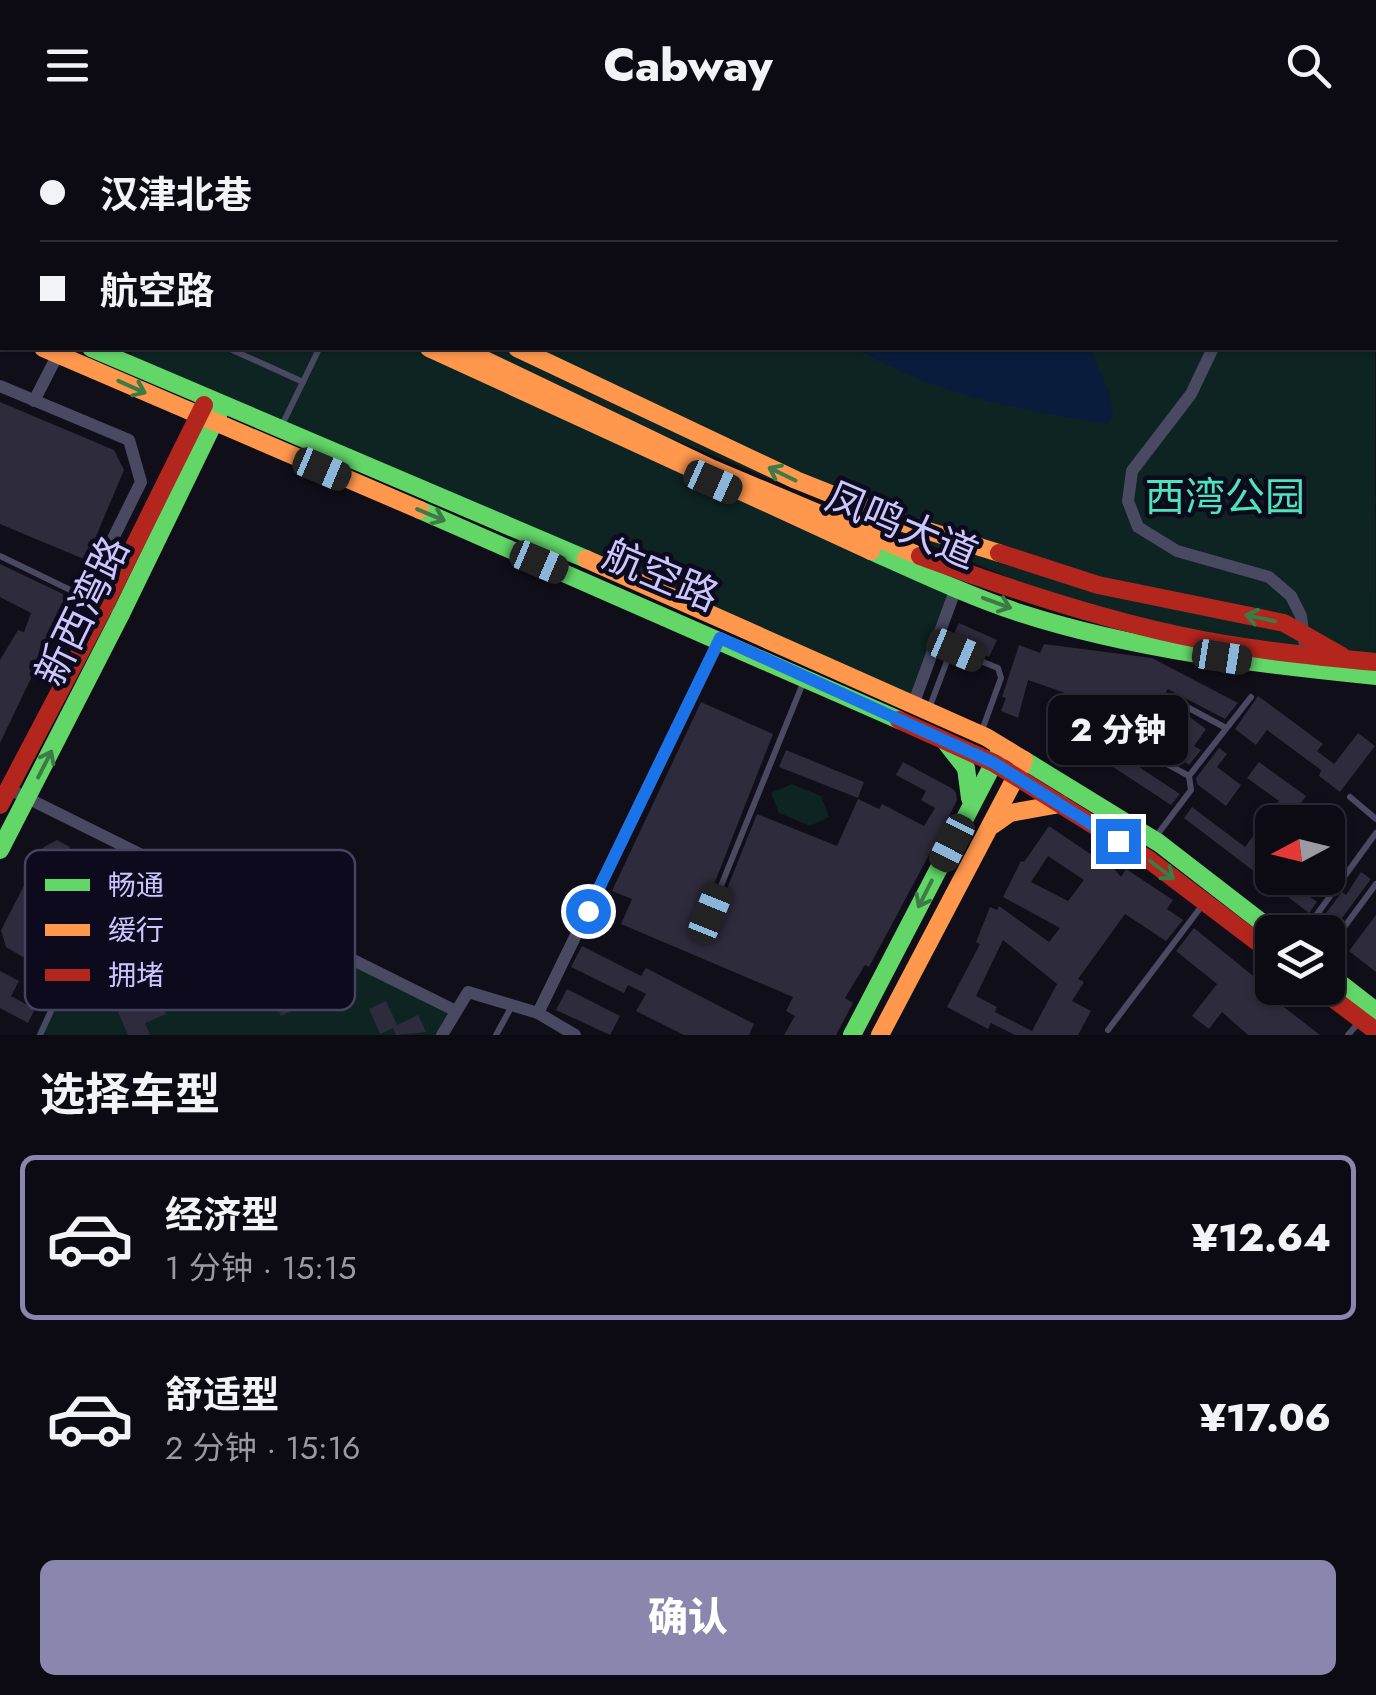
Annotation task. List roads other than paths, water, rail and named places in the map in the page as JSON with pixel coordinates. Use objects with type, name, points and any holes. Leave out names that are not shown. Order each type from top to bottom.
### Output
[{"type":"main road","name":"航空路","points":[[102,350],[130,355],[216,398],[980,734],[1016,776],[1148,859],[1255,940]]},
{"type":"main road","name":"凤鸣大道","points":[[433,350],[677,466],[956,588],[1043,620],[1152,646],[1292,668],[1376,676]]},
{"type":"main road","name":"凤鸣大道","points":[[464,350],[682,454],[950,568],[1046,601],[1154,630],[1306,655],[1376,662]]},
{"type":"main road","points":[[521,350],[796,480],[906,524],[1098,585],[1284,623],[1347,659]]},
{"type":"main road","name":"航空路","points":[[51,351],[720,638],[943,740],[1026,758],[1154,840],[1255,917]]},
{"type":"main road","name":"新西湾路","points":[[0,850],[28,799],[112,610],[216,398]]},
{"type":"main road","name":"新西湾路","points":[[4,797],[112,610]]},
{"type":"main road","points":[[943,740],[965,762],[972,782],[968,811]]},
{"type":"main road","points":[[852,1035],[998,754]]},
{"type":"main road","points":[[880,1035],[1026,758]]},
{"type":"main road","points":[[989,828],[1010,813],[1060,804]]},
{"type":"main road","points":[[1345,993],[1371,1021]]},
{"type":"main road","points":[[1345,1004],[1371,1021]]},
{"type":"street","points":[[1212,350],[1192,394],[1132,471],[1128,502],[1138,527],[1177,550],[1269,577],[1290,596],[1301,616],[1306,655]]},
{"type":"street","points":[[34,400],[51,351]]},
{"type":"street","points":[[0,386],[129,440],[141,482],[84,597]]},
{"type":"street","points":[[921,708],[956,588]]},
{"type":"street","points":[[538,1013],[720,638]]},
{"type":"street","points":[[4,797],[28,799],[130,850]]},
{"type":"street","points":[[355,962],[456,1012]]},
{"type":"street","points":[[442,1035],[468,992],[538,1013],[575,1035]]},
{"type":"lane","points":[[232,350],[303,382]]},
{"type":"lane","points":[[281,426],[316,350]]},
{"type":"lane","points":[[0,556],[112,610]]},
{"type":"lane","points":[[921,708],[950,653],[956,650],[998,668],[1001,678],[980,734]]},
{"type":"lane","points":[[710,913],[806,678]]},
{"type":"lane","points":[[1154,840],[1191,790],[1189,776],[1251,696]]},
{"type":"lane","points":[[1174,700],[1226,728]]},
{"type":"lane","points":[[1127,742],[1189,776]]},
{"type":"lane","points":[[1350,797],[1376,820]]},
{"type":"lane","points":[[1316,915],[1376,833]]},
{"type":"lane","points":[[1345,927],[1376,884]]},
{"type":"lane","points":[[1108,1030],[1205,902]]},
{"type":"lane","points":[[496,1035],[513,1005]]},
{"type":"lane","points":[[40,1035],[51,1010]]},
{"type":"lane","points":[[1348,1035],[1371,1021]]},
{"type":"water","points":[[861,350],[1091,350],[1108,390],[1113,414],[1106,424],[977,398],[886,364]]},
{"type":"park label","name":"西湾公园","points":[[1225,497]]}]
